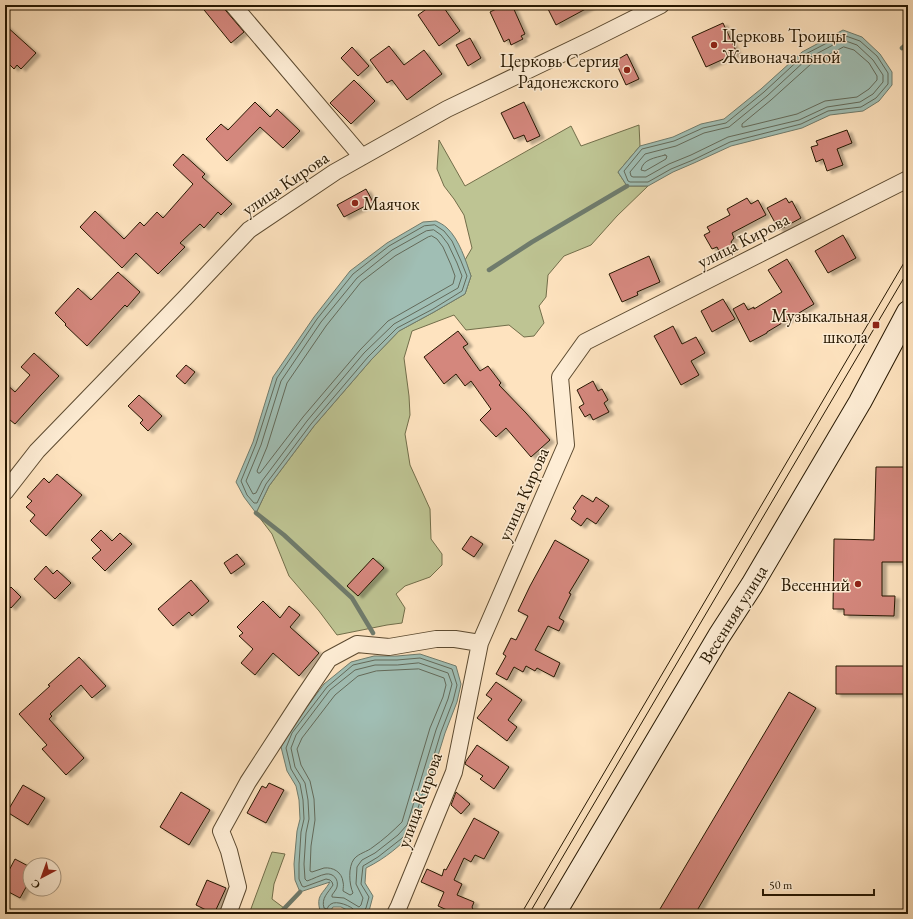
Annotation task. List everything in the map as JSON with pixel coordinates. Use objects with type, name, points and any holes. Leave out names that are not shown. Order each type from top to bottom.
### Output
[{"type":"main road","name":"Весенняя улица","points":[[554,914],[860,402],[908,312]]},
{"type":"street","points":[[233,5],[362,157]]},
{"type":"street","name":"улица Кирова","points":[[5,492],[37,452],[249,230],[335,172],[447,109],[661,5]]},
{"type":"street","name":"улица Кирова","points":[[395,914],[454,772],[480,643],[566,445],[560,378],[584,342],[908,179]]},
{"type":"street","points":[[228,914],[238,887],[229,851],[221,831],[248,782],[329,659],[357,644],[389,647],[436,639],[455,639],[480,643]]},
{"type":"green space","points":[[639,125],[640,146],[618,172],[627,186],[648,186],[617,216],[591,245],[564,256],[548,275],[546,297],[539,306],[544,323],[534,336],[524,337],[509,325],[466,330],[454,315],[412,331],[404,358],[410,415],[405,434],[410,465],[430,509],[431,539],[442,554],[442,565],[430,577],[405,586],[396,594],[405,608],[402,623],[337,635],[289,576],[272,534],[256,513],[269,486],[314,426],[371,360],[399,331],[465,294],[471,276],[465,260],[472,248],[464,215],[444,186],[437,169],[439,140],[465,186],[571,126],[581,146]]},
{"type":"green space","points":[[272,852],[285,854],[274,884],[272,899],[288,911],[309,914],[249,914]]},
{"type":"water","points":[[843,30],[862,37],[880,54],[892,72],[892,85],[879,101],[863,111],[830,115],[802,128],[731,146],[673,172],[648,186],[627,186],[618,172],[640,146],[673,137],[701,124],[724,119],[761,89],[802,52]]},
{"type":"water","points":[[436,221],[445,226],[459,244],[471,276],[465,294],[399,331],[371,360],[314,426],[269,486],[256,513],[244,497],[236,482],[253,442],[273,377],[314,317],[350,271],[387,243],[423,222]]},
{"type":"water","points":[[420,654],[456,666],[461,684],[457,702],[445,733],[415,830],[392,851],[366,868],[365,883],[373,896],[369,911],[365,914],[355,914],[341,907],[333,907],[329,913],[320,911],[319,898],[330,882],[300,892],[295,880],[294,864],[297,831],[300,819],[299,800],[296,786],[287,771],[281,747],[289,731],[324,684],[351,662],[374,656]]},
{"type":"building","points":[[200,5],[221,5],[244,32],[231,43]]},
{"type":"building","points":[[432,5],[442,5],[460,31],[439,46],[418,15]]},
{"type":"building","points":[[504,5],[512,5],[525,34],[521,36],[523,39],[511,45],[509,39],[504,42],[490,12]]},
{"type":"building","points":[[546,5],[593,5],[556,25]]},
{"type":"building","name":"Церковь Троицы Живоначальной","points":[[723,23],[737,53],[706,67],[692,37]]},
{"type":"building","points":[[5,25],[36,53],[21,69],[17,65],[14,69],[5,60]]},
{"type":"building","points":[[470,38],[481,58],[468,66],[456,45]]},
{"type":"building","points":[[389,46],[404,65],[424,50],[442,74],[407,100],[392,80],[387,83],[370,60]]},
{"type":"building","points":[[352,47],[369,66],[358,76],[341,58]]},
{"type":"building","name":"Церковь Сергия Радонежского","points":[[627,54],[639,79],[626,85],[615,61]]},
{"type":"building","points":[[354,80],[375,101],[351,124],[330,103]]},
{"type":"building","points":[[255,102],[270,117],[277,109],[300,131],[283,148],[260,127],[227,161],[206,139],[221,124],[228,130]]},
{"type":"building","points":[[524,102],[540,136],[527,142],[524,135],[514,139],[501,113]]},
{"type":"building","points":[[847,130],[852,143],[837,149],[843,165],[827,171],[823,159],[816,162],[811,147],[818,145],[816,141]]},
{"type":"building","points":[[183,154],[205,174],[202,177],[232,204],[221,215],[218,212],[204,228],[200,224],[180,243],[185,247],[158,274],[136,253],[122,268],[80,227],[95,211],[124,239],[140,222],[144,226],[157,212],[163,218],[193,184],[173,165]]},
{"type":"building","name":"Маячок","points":[[366,189],[373,202],[344,217],[337,205]]},
{"type":"building","points":[[747,198],[751,204],[758,200],[766,215],[732,233],[734,238],[731,242],[734,248],[721,255],[717,247],[712,249],[704,235],[710,232],[707,227],[730,215],[727,209]]},
{"type":"building","points":[[786,198],[789,203],[792,201],[801,218],[779,230],[767,208]]},
{"type":"building","points":[[843,235],[856,258],[828,273],[815,251]]},
{"type":"building","points":[[649,256],[660,282],[637,292],[638,295],[622,302],[609,274]]},
{"type":"building","points":[[787,259],[814,304],[750,342],[733,309],[744,303],[748,310],[754,307],[754,309],[782,292],[768,270]]},
{"type":"building","points":[[118,272],[140,292],[127,307],[125,305],[87,346],[55,313],[78,288],[91,300]]},
{"type":"building","points":[[723,299],[735,319],[712,332],[701,311]]},
{"type":"building","points":[[673,326],[682,344],[696,337],[705,353],[691,361],[699,375],[681,385],[654,336]]},
{"type":"building","points":[[458,331],[468,344],[463,347],[480,371],[488,366],[501,383],[499,385],[550,440],[531,457],[506,428],[496,437],[480,420],[491,409],[471,381],[465,386],[456,374],[444,384],[424,357]]},
{"type":"building","points":[[34,353],[59,376],[15,424],[5,416],[5,383],[15,392],[30,375],[21,367]]},
{"type":"building","points":[[186,365],[195,372],[185,384],[176,376]]},
{"type":"building","points":[[593,381],[598,391],[602,389],[608,400],[604,403],[609,412],[593,420],[590,414],[585,417],[579,407],[584,404],[577,390]]},
{"type":"building","points":[[139,395],[162,416],[148,431],[140,423],[143,420],[128,406]]},
{"type":"building","points":[[876,467],[908,467],[908,562],[882,562],[882,596],[895,596],[894,616],[844,615],[844,609],[833,609],[834,539],[874,540]]},
{"type":"building","points":[[57,474],[82,495],[46,536],[30,521],[35,515],[26,507],[32,501],[27,497],[44,478],[49,483]]},
{"type":"building","points":[[582,495],[593,502],[596,497],[609,506],[596,524],[587,518],[581,526],[571,519],[576,511],[573,508]]},
{"type":"building","points":[[101,530],[112,541],[120,533],[132,544],[105,571],[92,558],[101,550],[91,540]]},
{"type":"building","points":[[471,536],[483,544],[474,557],[462,549]]},
{"type":"building","points":[[555,540],[589,560],[569,593],[571,594],[559,618],[564,621],[559,631],[548,626],[535,650],[560,663],[554,677],[537,668],[535,671],[526,666],[523,672],[514,667],[507,680],[496,674],[506,656],[503,654],[511,638],[516,640],[528,616],[518,611]]},
{"type":"building","points":[[237,554],[245,564],[231,574],[224,563]]},
{"type":"building","points":[[373,558],[384,568],[358,596],[347,586]]},
{"type":"building","points":[[46,566],[53,574],[57,570],[71,583],[55,599],[34,579]]},
{"type":"building","points":[[191,580],[209,601],[192,616],[189,612],[173,626],[158,609]]},
{"type":"building","points":[[11,587],[21,597],[11,608],[5,602],[5,593]]},
{"type":"building","points":[[263,601],[280,618],[289,606],[300,615],[290,627],[319,653],[299,676],[273,653],[255,675],[241,663],[253,649],[239,636],[243,633],[237,627]]},
{"type":"building","points":[[79,657],[106,686],[92,698],[81,685],[50,714],[52,716],[49,719],[84,758],[66,775],[42,749],[47,745],[19,714]]},
{"type":"building","points":[[836,666],[908,666],[908,694],[836,694]]},
{"type":"building","points":[[496,682],[522,700],[508,720],[517,727],[507,741],[477,718],[492,699],[486,695]]},
{"type":"building","points":[[789,692],[816,708],[695,914],[657,914]]},
{"type":"building","points":[[477,745],[509,767],[494,789],[480,779],[483,776],[465,764]]},
{"type":"building","points":[[269,783],[284,790],[266,823],[247,813],[262,786],[266,788]]},
{"type":"building","points":[[23,785],[45,798],[28,825],[7,812]]},
{"type":"building","points":[[181,792],[210,810],[189,845],[160,827]]},
{"type":"building","points":[[456,792],[470,804],[461,814],[451,805]]},
{"type":"building","points":[[474,818],[499,832],[484,859],[475,855],[471,862],[464,858],[454,880],[462,884],[457,895],[474,902],[472,907],[475,914],[456,914],[438,906],[444,892],[421,882],[427,869],[442,876],[444,869],[446,870]]},
{"type":"building","points":[[15,859],[22,863],[22,894],[20,898],[5,890],[5,878]]},
{"type":"building","points":[[207,880],[226,888],[214,914],[196,905]]},
{"type":"waterway","points":[[902,48],[908,43]]},
{"type":"waterway","points":[[489,270],[532,242],[627,186]]},
{"type":"waterway","points":[[256,513],[284,535],[352,598],[373,633]]},
{"type":"waterway","points":[[279,914],[300,892]]},
{"type":"tram line","points":[[521,914],[908,256]]},
{"type":"tram line","points":[[529,914],[908,271]]},
{"type":"place","name":"Церковь Троицы Живоначальной","points":[[714,45]]},
{"type":"place","name":"Церковь Сергия Радонежского","points":[[627,70]]},
{"type":"place","name":"Маячок","points":[[355,203]]},
{"type":"place","name":"Музыкальная школа","points":[[876,325]]},
{"type":"place","name":"Весенний","points":[[858,584]]}]
